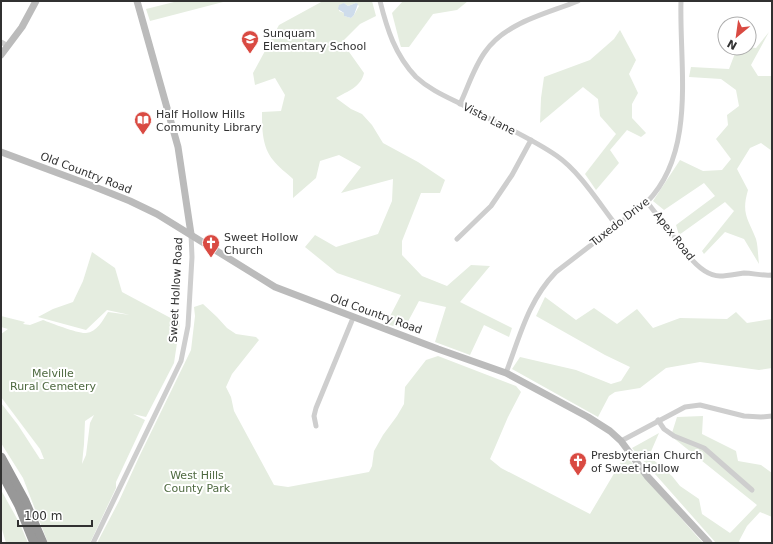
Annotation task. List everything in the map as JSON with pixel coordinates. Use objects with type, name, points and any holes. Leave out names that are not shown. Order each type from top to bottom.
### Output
[{"type":"highway","points":[[1,457],[25,501],[43,543]]},
{"type":"highway","points":[[1,472],[21,512],[34,543]]},
{"type":"main road","points":[[1,55],[22,27],[36,1]]},
{"type":"main road","name":"Sweet Hollow Road","points":[[137,1],[178,147],[191,234]]},
{"type":"main road","name":"Old Country Road","points":[[1,152],[130,201],[157,214],[275,287],[353,318],[506,373],[588,416],[610,431],[621,441],[647,476],[709,543]]},
{"type":"street","name":"Vista Lane","points":[[380,1],[386,27],[393,43],[404,62],[416,76],[430,88],[531,140],[570,165],[616,224]]},
{"type":"street","points":[[460,104],[485,52],[497,39],[510,29],[530,19],[578,1]]},
{"type":"street","name":"Tuxedo Drive","points":[[506,373],[530,308],[546,282],[556,272],[616,224],[647,202],[654,195],[670,168],[680,128],[682,80],[680,26],[681,1]]},
{"type":"street","points":[[1,42],[8,46]]},
{"type":"street","points":[[457,239],[491,206],[512,175],[531,140]]},
{"type":"street","name":"Apex Road","points":[[647,202],[694,263],[706,271],[718,276],[746,273],[763,276],[772,275]]},
{"type":"street","name":"Sweet Hollow Road","points":[[93,543],[181,361],[188,326],[192,257],[191,234]]},
{"type":"street","points":[[316,426],[314,416],[316,408],[353,318]]},
{"type":"street","points":[[621,441],[685,407],[700,405],[744,416],[772,416]]},
{"type":"street","points":[[658,420],[664,429],[674,436],[704,448],[752,490]]},
{"type":"green space","points":[[178,1],[227,1],[150,21],[146,9]]},
{"type":"green space","points":[[323,1],[372,1],[376,16],[360,24],[342,42],[364,73],[357,85],[336,98],[351,109],[362,114],[372,125],[383,143],[418,162],[445,180],[440,193],[421,193],[402,241],[402,255],[422,276],[447,286],[471,265],[490,266],[460,302],[512,328],[509,337],[484,325],[470,355],[435,342],[446,307],[419,301],[404,329],[386,324],[401,295],[337,273],[305,247],[315,235],[336,247],[378,234],[392,201],[393,179],[341,193],[361,167],[339,155],[320,161],[316,178],[293,198],[293,179],[277,165],[269,155],[263,131],[262,112],[281,111],[285,95],[275,78],[255,85],[253,73],[279,25]],"holes":[[[344,3],[348,6],[356,3],[359,6],[351,18],[344,16],[344,13],[339,11],[341,5]]]},
{"type":"green space","points":[[403,1],[468,1],[457,10],[433,14],[409,47],[401,47],[392,13]]},
{"type":"green space","points":[[620,30],[636,60],[629,74],[638,93],[632,104],[632,118],[646,133],[641,137],[627,130],[610,150],[619,163],[596,190],[585,174],[616,134],[600,116],[598,99],[583,87],[540,123],[544,77],[590,60],[614,39]]},
{"type":"green space","points":[[769,32],[757,54],[757,47]]},
{"type":"green space","points":[[734,56],[756,56],[751,65],[758,76],[772,76],[772,151],[761,143],[750,148],[737,169],[748,190],[745,211],[756,239],[759,264],[744,239],[725,232],[704,254],[702,251],[734,211],[725,202],[679,235],[676,225],[715,196],[704,183],[664,210],[653,201],[680,160],[703,171],[722,170],[731,159],[716,139],[728,125],[727,115],[739,106],[736,90],[721,79],[689,77],[691,67],[729,69]]},
{"type":"green space","name":"Melville Rural Cemetery","points":[[92,252],[115,268],[122,292],[180,323],[174,363],[146,417],[133,414],[145,420],[116,482],[116,488],[90,543],[48,543],[23,478],[1,443],[1,403],[18,425],[40,459],[44,459],[40,449],[1,397],[1,334],[8,329],[1,327],[1,316],[25,322],[23,324],[30,325],[43,320],[71,330],[86,333],[96,328],[108,312],[130,315],[107,310],[86,330],[38,317],[53,309],[73,302],[83,281]],"holes":[[[94,415],[90,423],[86,455],[82,464],[85,421]]]},
{"type":"green space","points":[[545,297],[576,320],[594,308],[617,324],[637,309],[653,328],[680,318],[727,319],[736,312],[747,323],[772,319],[772,368],[759,370],[700,362],[666,368],[640,388],[615,392],[609,396],[598,417],[512,369],[520,357],[576,370],[611,384],[621,381],[630,367],[605,355],[536,316]]},
{"type":"green space","name":"West Hills County Park","points":[[203,304],[227,328],[236,334],[256,337],[259,340],[232,374],[226,387],[231,397],[234,411],[274,485],[288,487],[369,472],[372,466],[374,451],[404,404],[405,387],[426,360],[438,356],[516,386],[521,392],[508,417],[490,459],[501,468],[590,514],[625,455],[703,543],[97,543],[119,501],[191,350],[195,316],[194,307]]},
{"type":"green space","points":[[703,416],[702,434],[736,451],[738,461],[761,465],[772,473],[772,517],[760,512],[747,526],[739,541],[740,543],[716,543],[632,448],[659,433],[649,456],[672,476],[680,486],[699,499],[702,514],[730,533],[757,505],[671,436],[677,417]]},
{"type":"green space","points":[[1,490],[20,524],[28,543],[6,543],[1,526]]},
{"type":"water","points":[[344,3],[348,6],[356,3],[358,4],[354,15],[351,18],[344,16],[344,13],[338,9],[339,5]]},
{"type":"place","name":"Sunquam Elementary School","points":[[250,54]]},
{"type":"place","name":"Half Hollow Hills Community Library","points":[[143,135]]},
{"type":"place","name":"Sweet Hollow Church","points":[[211,258]]},
{"type":"place","name":"Presbyterian Church of Sweet Hollow","points":[[578,476]]}]
